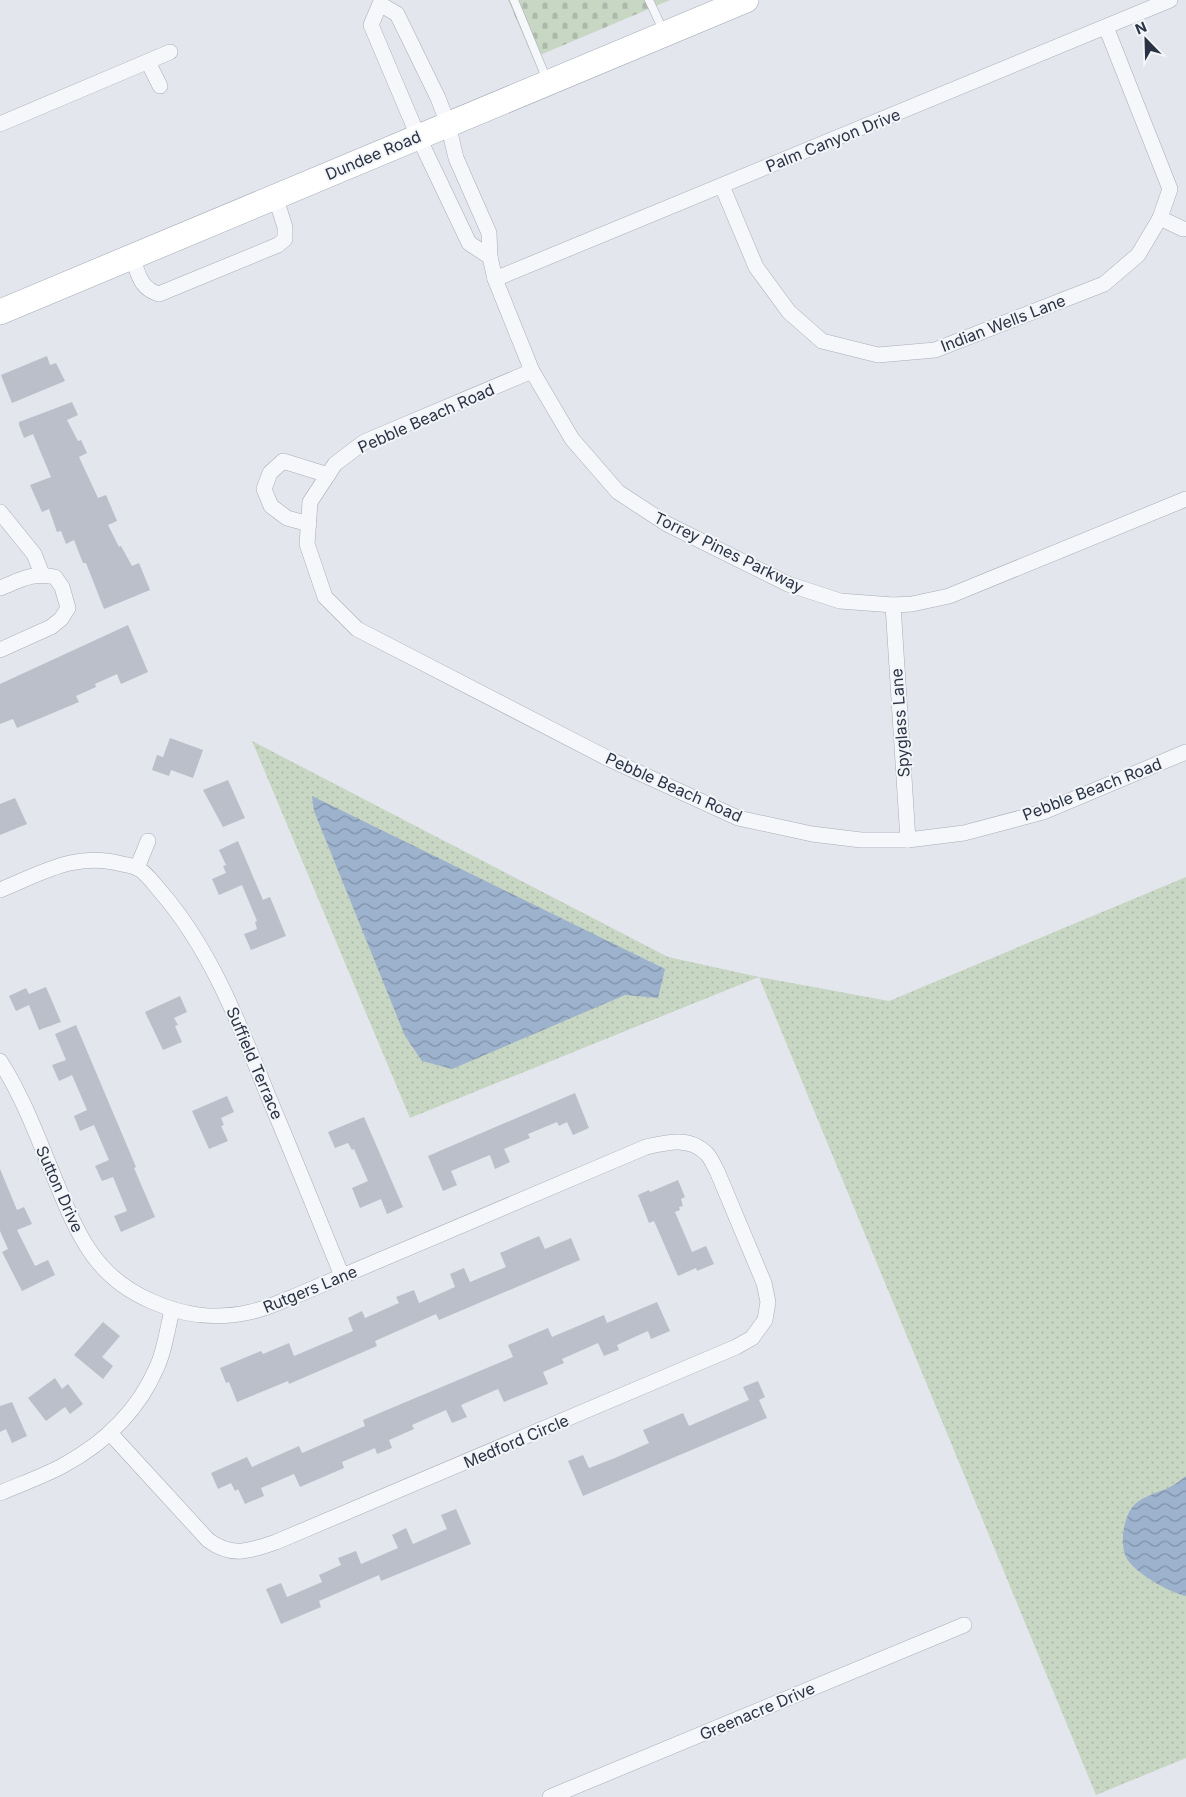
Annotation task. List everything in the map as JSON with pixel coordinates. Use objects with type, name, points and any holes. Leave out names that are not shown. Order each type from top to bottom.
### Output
[{"type":"main road","name":"Dundee Road","points":[[0,312],[746,0]]},
{"type":"street","name":"Palm Canyon Drive","points":[[495,279],[1170,0]]},
{"type":"street","name":"Torrey Pines Parkway","points":[[380,2],[397,14],[438,98],[448,124],[456,158],[489,233],[490,257],[495,279],[532,371],[572,439],[618,492],[667,524],[788,584],[840,601],[892,605],[912,604],[949,596],[1186,499]]},
{"type":"street","points":[[380,2],[371,25],[418,136],[470,243],[490,257]]},
{"type":"street","name":"Indian Wells Lane","points":[[722,186],[756,267],[789,312],[822,341],[878,356],[935,350],[1104,284],[1138,256],[1160,218],[1170,188],[1106,27]]},
{"type":"street","points":[[0,124],[170,52]]},
{"type":"street","points":[[148,62],[160,86]]},
{"type":"street","points":[[132,257],[143,285],[148,291],[159,294],[278,245],[285,239],[286,227],[276,196]]},
{"type":"street","points":[[1160,218],[1183,229]]},
{"type":"street","name":"Pebble Beach Road","points":[[532,371],[364,442],[335,464],[310,502],[307,544],[325,597],[357,628],[609,759],[738,818],[812,834],[861,840],[908,840],[964,833],[1043,812],[1186,752]]},
{"type":"street","points":[[309,524],[287,518],[271,506],[264,489],[270,473],[284,461],[328,475]]},
{"type":"street","points":[[0,512],[34,554],[42,574]]},
{"type":"street","points":[[0,588],[42,574],[55,577],[62,587],[68,608],[61,619],[51,627],[0,650]]},
{"type":"street","name":"Spyglass Lane","points":[[892,605],[908,840]]},
{"type":"street","points":[[0,890],[59,865],[82,860],[110,861],[137,868],[148,841]]},
{"type":"street","name":"Suffield Terrace","points":[[137,868],[172,904],[212,968],[237,1018],[342,1276]]},
{"type":"street","name":"Sutton Drive","points":[[0,1060],[22,1099],[76,1230],[96,1260],[112,1278],[132,1293],[172,1311]]},
{"type":"street","name":"Rutgers Lane","points":[[172,1311],[211,1318],[251,1312],[293,1297],[646,1147],[670,1141],[691,1144]]},
{"type":"street","name":"Medford Circle","points":[[110,1433],[208,1540],[219,1548],[233,1552],[252,1551],[736,1347],[752,1338],[765,1320],[768,1302],[764,1282],[717,1171],[707,1154],[691,1144]]},
{"type":"street","points":[[0,1493],[63,1466],[87,1451],[110,1433],[135,1407],[158,1366],[172,1311]]},
{"type":"street","name":"Greenacre Drive","points":[[550,1797],[964,1625]]},
{"type":"lane","points":[[514,0],[531,45],[548,82]]},
{"type":"lane","points":[[648,0],[665,34]]},
{"type":"green space","points":[[508,0],[670,0],[533,58]]},
{"type":"green space","points":[[252,741],[668,957],[759,977],[410,1118]]},
{"type":"green space","points":[[1186,877],[1186,1758],[1096,1795],[759,977],[889,1001]]},
{"type":"water","points":[[312,796],[665,969],[658,998],[625,995],[452,1069],[422,1061],[405,1036],[314,811]]},
{"type":"water","points":[[1186,1476],[1186,1596],[1162,1586],[1144,1575],[1130,1563],[1124,1552],[1123,1533],[1128,1514],[1139,1501],[1172,1486]]},
{"type":"building","points":[[47,356],[50,365],[56,363],[65,381],[12,403],[1,375]]},
{"type":"building","points":[[72,402],[78,415],[67,420],[78,441],[81,440],[87,453],[79,457],[98,498],[106,495],[117,521],[108,525],[119,547],[121,546],[132,566],[139,563],[150,590],[104,609],[86,563],[83,563],[74,540],[66,544],[61,531],[57,532],[49,509],[42,512],[30,485],[51,477],[33,434],[24,438],[19,425],[19,422]]},
{"type":"building","points":[[128,625],[148,672],[121,684],[117,674],[95,684],[96,687],[76,696],[79,702],[17,728],[13,719],[0,724],[0,684]]},
{"type":"building","points":[[170,738],[203,750],[193,778],[171,770],[169,776],[152,770],[157,755],[163,757]]},
{"type":"building","points":[[228,780],[245,818],[223,827],[203,790]]},
{"type":"building","points":[[15,798],[27,824],[0,835],[0,804]]},
{"type":"building","points":[[238,841],[263,900],[270,897],[286,936],[251,950],[244,934],[257,929],[255,922],[257,921],[242,885],[219,895],[212,879],[226,873],[223,866],[226,865],[219,850]]},
{"type":"building","points":[[46,987],[61,1022],[39,1030],[29,1005],[16,1011],[9,996],[26,988],[29,994]]},
{"type":"building","points":[[180,996],[187,1012],[174,1018],[178,1025],[175,1026],[182,1042],[163,1050],[145,1012]]},
{"type":"building","points":[[76,1025],[155,1217],[121,1232],[114,1216],[127,1211],[113,1177],[102,1181],[95,1166],[109,1160],[94,1125],[80,1131],[74,1116],[87,1110],[72,1075],[59,1081],[52,1065],[66,1060],[55,1034]]},
{"type":"building","points":[[575,1093],[589,1128],[573,1135],[567,1122],[559,1126],[557,1122],[528,1134],[530,1138],[504,1149],[510,1162],[495,1169],[490,1155],[451,1171],[457,1185],[443,1191],[428,1156]]},
{"type":"building","points":[[227,1096],[234,1112],[221,1118],[224,1125],[221,1126],[228,1141],[209,1149],[192,1111]]},
{"type":"building","points":[[364,1117],[403,1207],[387,1214],[381,1199],[360,1208],[352,1188],[368,1181],[354,1149],[352,1150],[348,1143],[335,1148],[328,1132]]},
{"type":"building","points":[[0,1169],[17,1210],[24,1207],[32,1224],[17,1230],[35,1266],[48,1260],[55,1275],[22,1291],[2,1252],[8,1249],[0,1231]]},
{"type":"building","points":[[678,1180],[685,1197],[681,1199],[683,1206],[679,1207],[680,1210],[675,1212],[692,1252],[706,1246],[714,1264],[697,1271],[696,1268],[678,1276],[654,1221],[649,1223],[638,1195]]},
{"type":"building","points":[[539,1236],[545,1249],[571,1238],[580,1260],[439,1320],[436,1314],[375,1341],[377,1346],[289,1384],[288,1381],[237,1402],[229,1382],[226,1383],[220,1368],[261,1351],[263,1354],[289,1343],[294,1356],[353,1331],[348,1318],[362,1311],[365,1318],[399,1303],[396,1297],[414,1290],[419,1303],[455,1287],[450,1274],[464,1268],[470,1282],[506,1267],[500,1253]]},
{"type":"building","points":[[657,1302],[670,1331],[651,1339],[648,1331],[617,1345],[619,1350],[604,1356],[598,1343],[562,1359],[564,1363],[543,1372],[548,1384],[504,1402],[498,1389],[461,1405],[467,1417],[452,1423],[446,1410],[412,1425],[414,1429],[389,1440],[392,1448],[377,1454],[375,1448],[342,1462],[344,1468],[300,1487],[294,1474],[261,1488],[264,1496],[245,1504],[238,1489],[235,1491],[231,1483],[218,1489],[211,1473],[247,1457],[252,1467],[299,1446],[302,1453],[365,1426],[363,1420],[513,1357],[508,1345],[548,1328],[552,1337],[604,1315],[607,1323]]},
{"type":"building","points":[[103,1322],[120,1336],[102,1357],[113,1366],[103,1379],[74,1355]]},
{"type":"building","points":[[55,1378],[62,1389],[68,1384],[83,1404],[70,1414],[65,1407],[46,1421],[28,1398]]},
{"type":"building","points":[[758,1381],[765,1397],[759,1400],[767,1418],[583,1496],[568,1461],[583,1455],[589,1468],[615,1458],[649,1443],[643,1430],[683,1413],[689,1426],[749,1400],[743,1387]]},
{"type":"building","points":[[12,1402],[27,1436],[12,1443],[6,1429],[0,1432],[0,1406]]},
{"type":"building","points":[[456,1509],[471,1544],[381,1581],[379,1575],[319,1601],[321,1607],[281,1624],[266,1589],[281,1583],[287,1597],[322,1582],[319,1575],[341,1565],[338,1558],[356,1551],[361,1564],[398,1548],[392,1535],[406,1528],[413,1544],[447,1529],[441,1515]]}]
